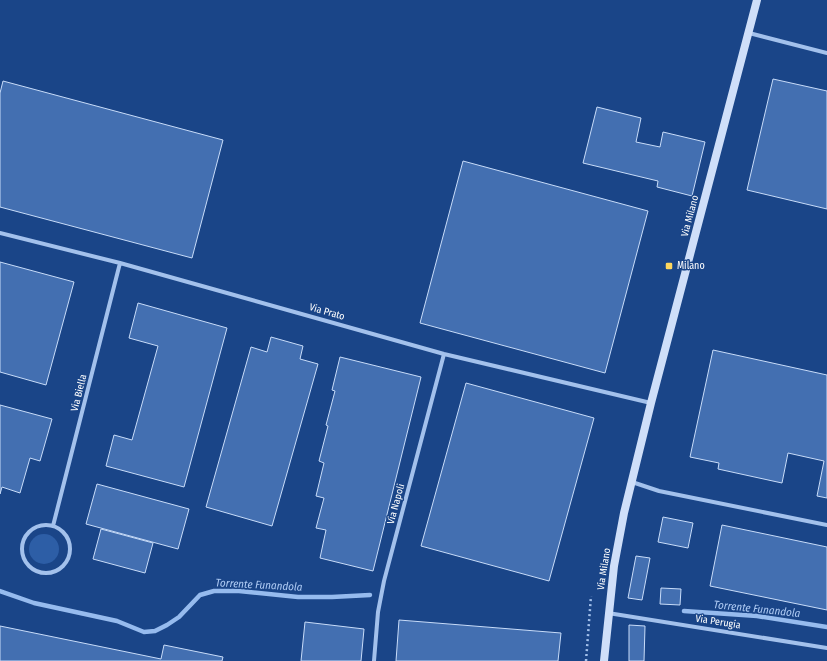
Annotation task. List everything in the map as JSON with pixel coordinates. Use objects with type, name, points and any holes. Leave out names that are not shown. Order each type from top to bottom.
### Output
[{"type":"street","name":"Via Milano","points":[[604,661],[607,613],[614,566],[631,482],[650,402],[757,0]]},
{"type":"street","points":[[748,33],[827,53]]},
{"type":"street","name":"Via Prato","points":[[0,233],[120,263],[444,354],[650,402]]},
{"type":"street","name":"Via Biella","points":[[53,526],[120,263]]},
{"type":"street","name":"Via Napoli","points":[[374,661],[378,612],[384,582],[444,354]]},
{"type":"street","points":[[631,482],[659,491],[827,525]]},
{"type":"street","points":[[37,526],[53,526],[61,530],[67,536],[70,544],[70,553],[62,568],[55,572],[46,574],[38,573],[30,569],[25,562],[21,546],[29,531],[37,526]]},
{"type":"street","name":"Via Perugia","points":[[607,613],[827,648]]},
{"type":"path","points":[[586,661],[591,596]]},
{"type":"shaded area","points":[[44,534],[50,535],[58,543],[58,555],[50,563],[44,564],[38,563],[30,555],[29,549],[30,543],[38,535]]},
{"type":"building","points":[[773,79],[827,91],[827,209],[747,190]]},
{"type":"building","points":[[3,81],[223,140],[192,258],[0,207],[0,93]]},
{"type":"building","points":[[597,107],[641,118],[636,142],[660,147],[663,132],[705,142],[692,196],[657,187],[658,181],[583,163]]},
{"type":"building","points":[[463,161],[648,211],[605,373],[420,323]]},
{"type":"building","points":[[0,262],[74,282],[46,385],[0,372]]},
{"type":"building","points":[[138,303],[227,328],[184,487],[106,466],[114,435],[132,440],[158,346],[129,338]]},
{"type":"building","points":[[271,337],[303,346],[300,359],[318,364],[272,526],[206,507],[251,347],[267,352]]},
{"type":"building","points":[[713,350],[827,375],[827,498],[817,496],[824,461],[788,453],[782,483],[718,469],[719,463],[690,457]]},
{"type":"building","points":[[340,357],[421,377],[373,571],[320,558],[326,530],[316,528],[324,498],[316,496],[324,463],[319,461],[328,426],[326,425],[335,391],[332,390]]},
{"type":"building","points":[[466,383],[594,418],[549,581],[421,546]]},
{"type":"building","points":[[0,405],[52,419],[40,461],[30,458],[20,493],[2,487],[0,494]]},
{"type":"building","points":[[97,484],[189,509],[178,549],[86,524]]},
{"type":"building","points":[[663,517],[693,523],[688,548],[658,542]]},
{"type":"building","points":[[722,525],[827,547],[827,610],[710,586]]},
{"type":"building","points":[[101,529],[153,543],[145,573],[93,559]]},
{"type":"building","points":[[636,556],[650,558],[642,600],[628,598]]},
{"type":"building","points":[[661,588],[681,589],[680,605],[660,604]]},
{"type":"building","points":[[399,620],[561,633],[558,661],[396,661]]},
{"type":"building","points":[[305,622],[364,629],[361,661],[301,661]]},
{"type":"building","points":[[629,625],[645,626],[644,661],[629,661]]},
{"type":"building","points":[[0,626],[161,659],[164,645],[223,657],[222,661],[0,661]]},
{"type":"waterway","name":"Torrente Funandola","points":[[0,591],[34,603],[117,621],[144,632],[155,631],[167,625],[179,617],[200,595],[214,591],[239,591],[298,597],[370,595]]},
{"type":"waterway","name":"Torrente Funandola","points":[[684,611],[757,616],[827,627]]},
{"type":"place","name":"Milano","points":[[669,266]]}]
